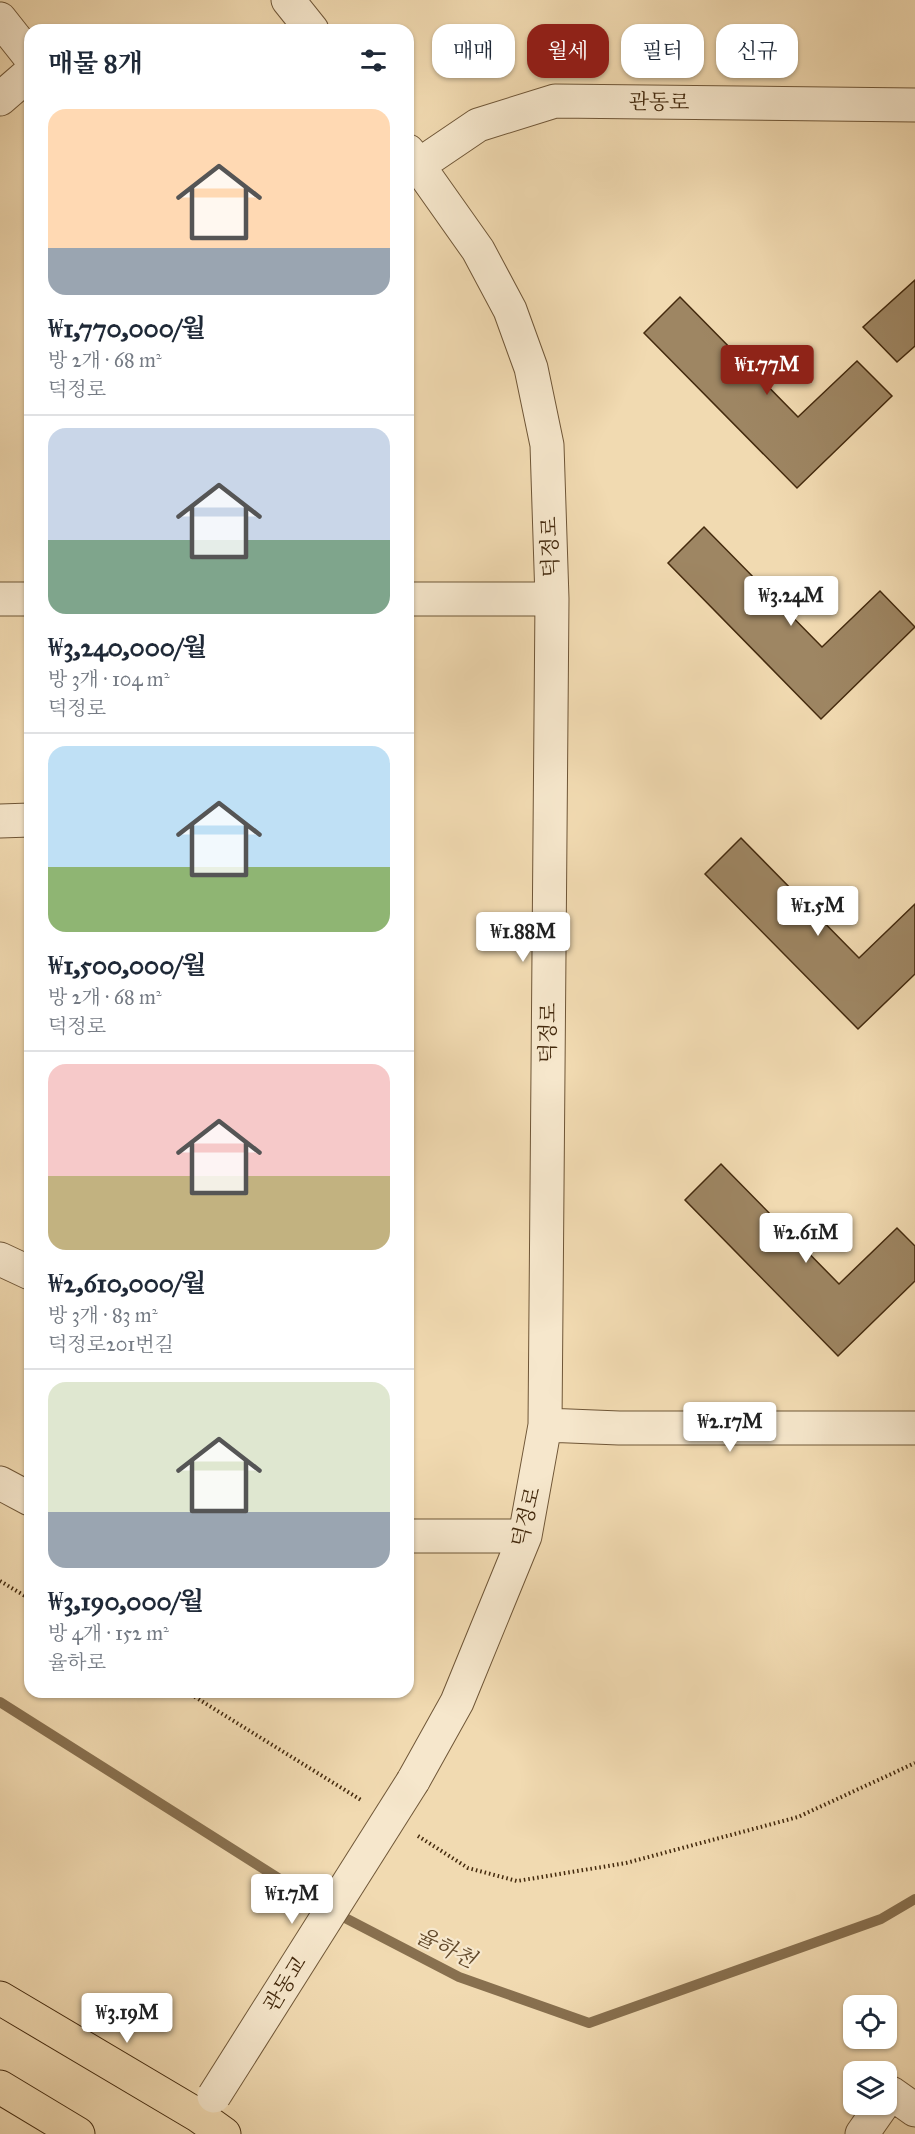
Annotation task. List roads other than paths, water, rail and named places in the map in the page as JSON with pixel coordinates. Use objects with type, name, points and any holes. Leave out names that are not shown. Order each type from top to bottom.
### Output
[{"type":"main road","points":[[0,1998],[206,2120]]},
{"type":"main road","points":[[0,2087],[78,2134]]},
{"type":"street","points":[[288,0],[307,24]]},
{"type":"street","points":[[0,19],[24,49]]},
{"type":"street","points":[[0,99],[24,77]]},
{"type":"street","name":"관동로","points":[[414,158],[478,125],[555,101],[915,105]]},
{"type":"street","name":"덕정로","points":[[413,1780],[457,1702],[525,1536],[545,1425],[552,599],[547,445],[531,368],[510,310],[478,250],[414,158]]},
{"type":"street","points":[[414,599],[552,599]]},
{"type":"street","points":[[0,600],[24,600]]},
{"type":"street","points":[[0,821],[24,820]]},
{"type":"street","points":[[0,1258],[24,1270]]},
{"type":"street","points":[[545,1425],[631,1428],[915,1428]]},
{"type":"street","points":[[0,1483],[24,1495]]},
{"type":"street","points":[[414,1536],[525,1536]]},
{"type":"street","name":"관동교","points":[[206,2120],[413,1780]]},
{"type":"street","points":[[897,2097],[915,2110]]},
{"type":"street","points":[[862,2134],[875,2115]]},
{"type":"waterway","name":"율하천","points":[[0,1702],[324,1907],[459,1977],[589,2023],[881,1919],[915,1899]]}]
